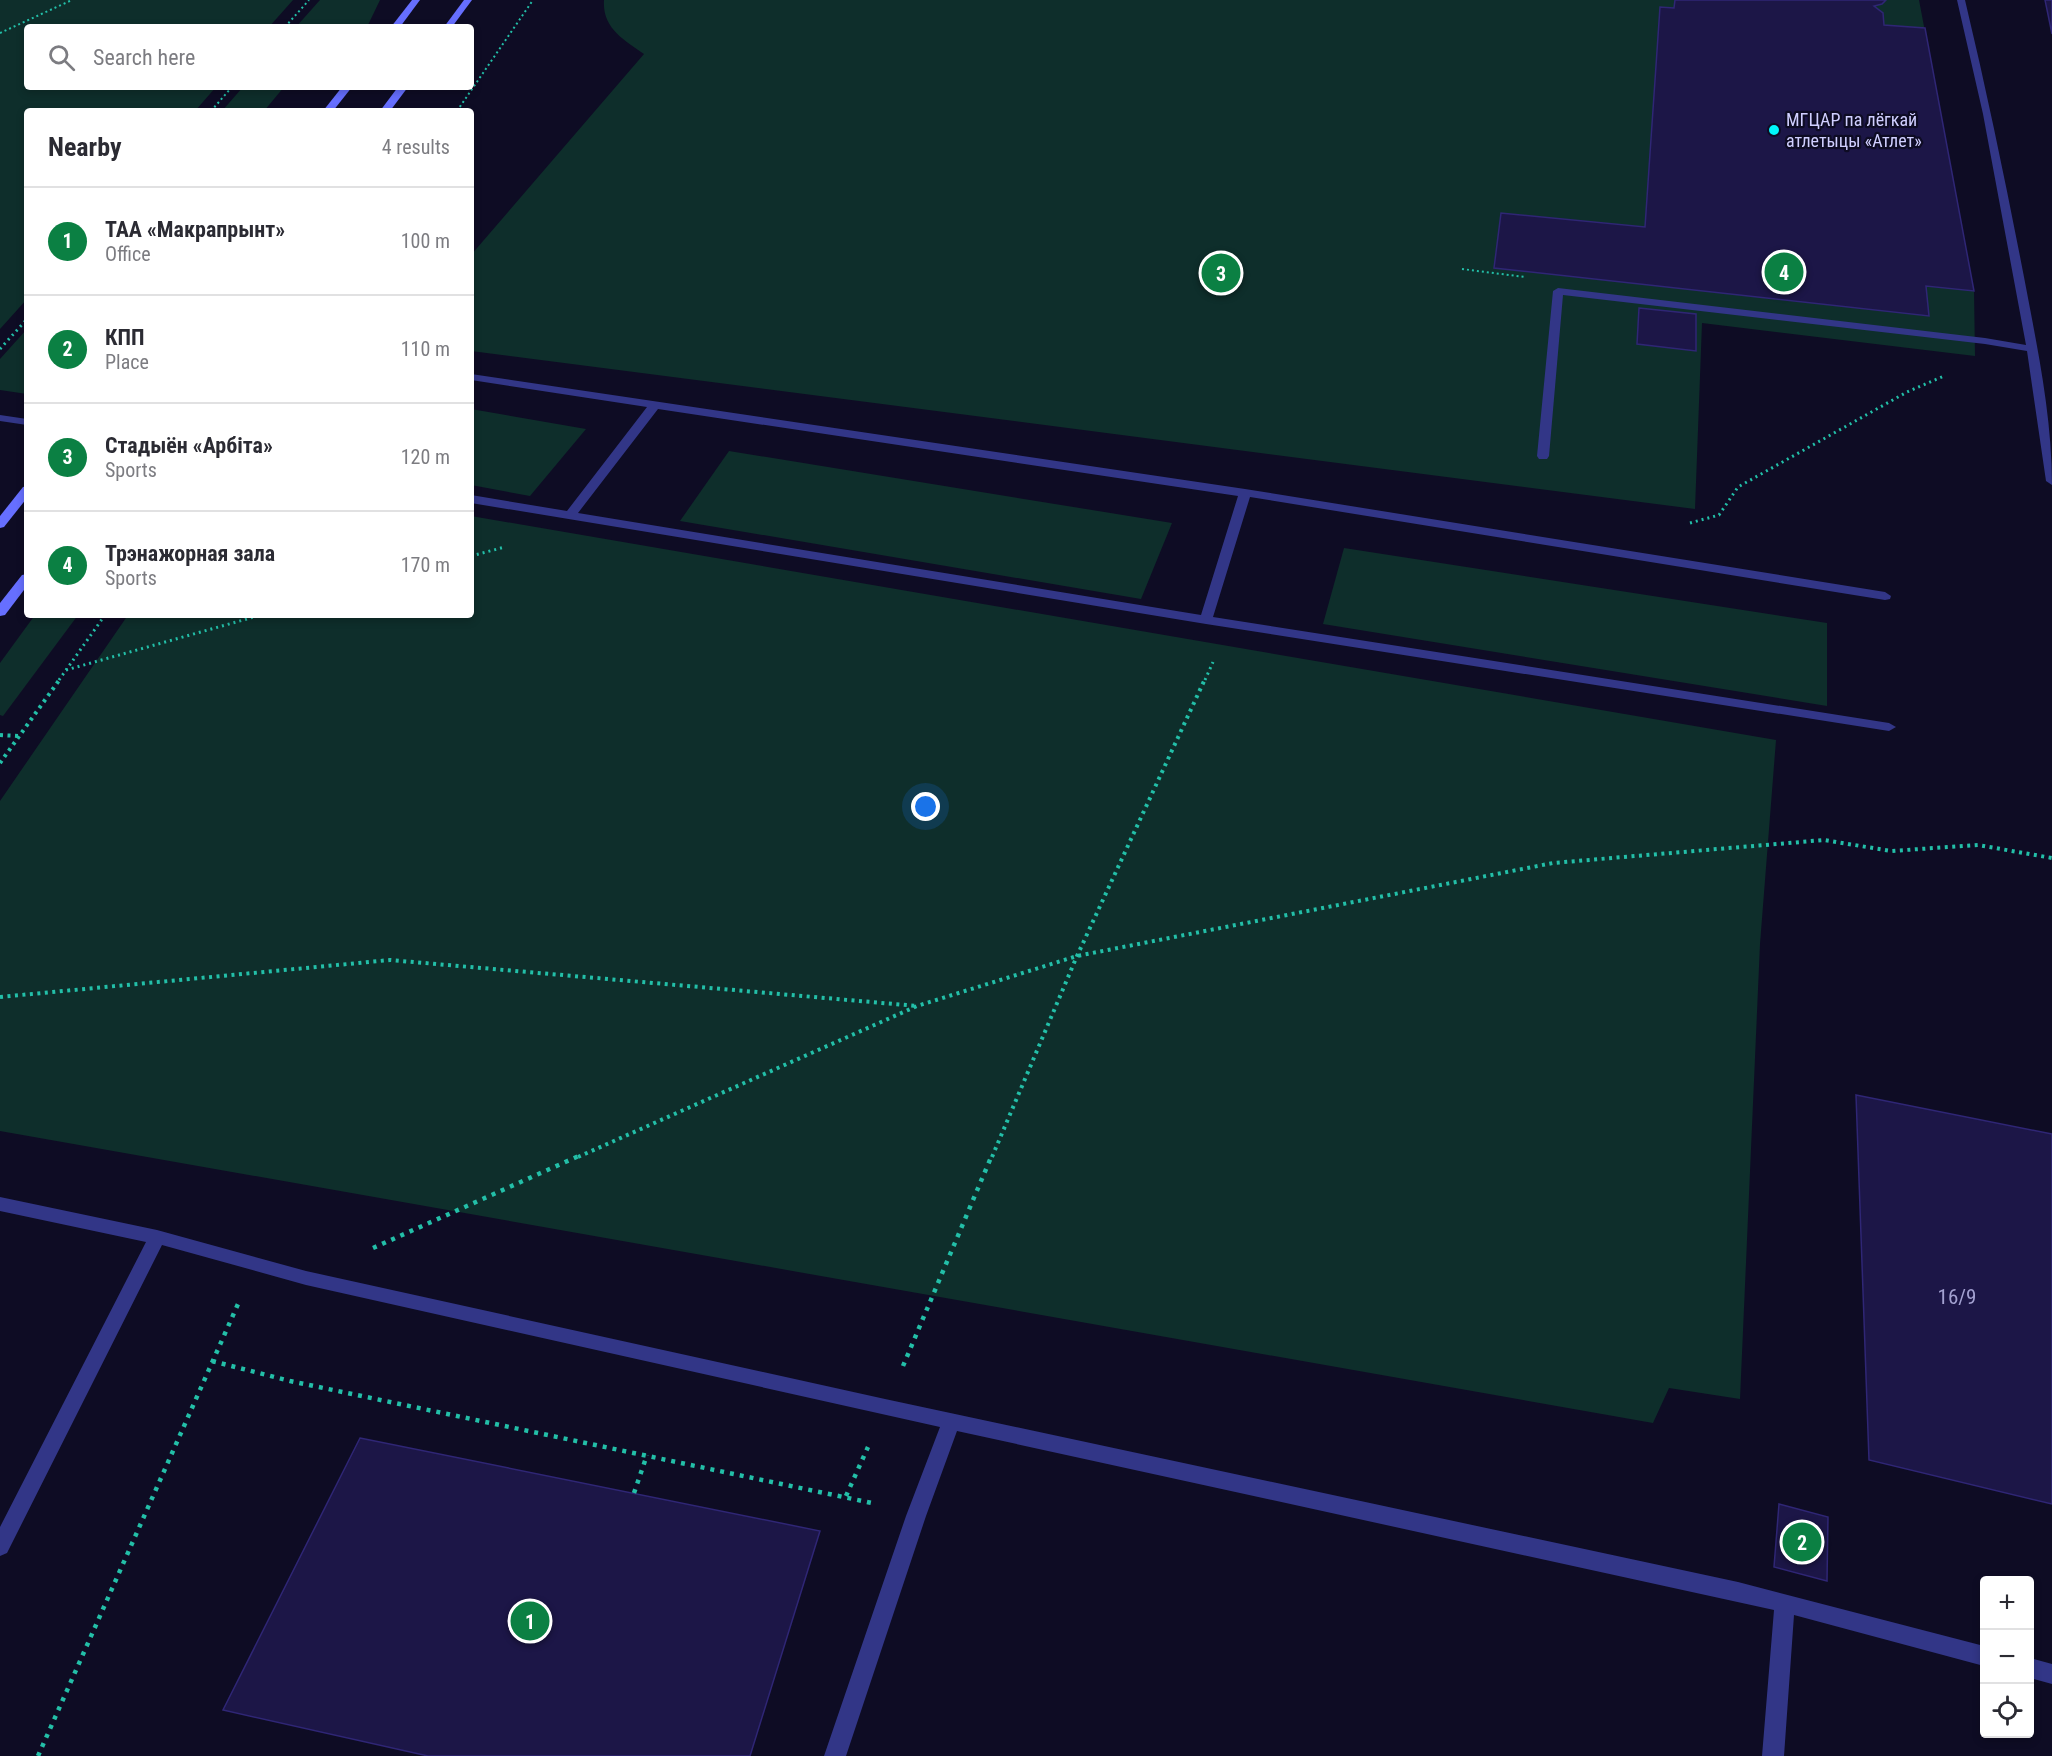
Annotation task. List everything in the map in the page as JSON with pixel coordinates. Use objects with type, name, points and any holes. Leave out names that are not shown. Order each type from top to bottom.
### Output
[{"type":"main road","points":[[397,24],[417,0]]},
{"type":"main road","points":[[450,24],[468,0]]},
{"type":"main road","points":[[330,108],[345,90]]},
{"type":"main road","points":[[387,108],[401,90]]},
{"type":"main road","points":[[0,524],[24,494]]},
{"type":"main road","points":[[0,612],[24,582]]},
{"type":"lane","points":[[1961,0],[1988,114],[2032,349],[2052,481]]},
{"type":"lane","points":[[1543,456],[1558,291],[1985,341],[2032,349]]},
{"type":"lane","points":[[474,377],[1245,493],[1885,596]]},
{"type":"lane","points":[[570,515],[655,405]]},
{"type":"lane","points":[[0,418],[24,422]]},
{"type":"lane","points":[[1206,620],[1245,493]]},
{"type":"lane","points":[[474,499],[1206,620],[1889,727]]},
{"type":"lane","points":[[0,1204],[157,1237],[306,1278],[1785,1603],[1980,1655]]},
{"type":"lane","points":[[0,1548],[157,1237]]},
{"type":"lane","points":[[835,1756],[916,1516],[951,1421]]},
{"type":"lane","points":[[1773,1756],[1785,1603]]},
{"type":"lane","points":[[2034,1669],[2052,1674]]},
{"type":"path","points":[[0,33],[72,0]]},
{"type":"path","points":[[288,24],[309,0]]},
{"type":"path","points":[[474,87],[533,0]]},
{"type":"path","points":[[214,108],[229,90]]},
{"type":"path","points":[[460,108],[472,90]]},
{"type":"path","points":[[0,350],[24,322]]},
{"type":"path","points":[[1685,524],[1719,515],[1738,487],[1907,392],[1985,358],[1985,341]]},
{"type":"path","points":[[0,763],[103,618]]},
{"type":"path","points":[[66,670],[250,618]]},
{"type":"path","points":[[846,1496],[1077,956],[1231,624]]},
{"type":"path","points":[[0,735],[19,736]]},
{"type":"path","points":[[306,1278],[917,1006],[1077,956],[1552,863],[1824,840],[1891,851],[1978,845],[2052,858]]},
{"type":"path","points":[[0,997],[390,960],[917,1006]]},
{"type":"path","points":[[38,1756],[212,1360],[257,1265]]},
{"type":"path","points":[[212,1360],[290,1381],[846,1496],[916,1516]]},
{"type":"path","points":[[634,1493],[647,1455]]},
{"type":"green space","points":[[0,0],[293,0],[272,24],[24,24],[24,90],[213,90],[198,108],[24,108],[24,302],[0,329]]},
{"type":"green space","points":[[320,0],[380,0],[368,24],[299,24]]},
{"type":"green space","points":[[604,0],[1919,0],[1974,291],[1975,356],[1702,323],[1695,509],[474,351],[474,252],[644,54],[616,32],[604,10]]},
{"type":"green space","points":[[240,90],[282,90],[266,108],[225,108]]},
{"type":"green space","points":[[24,332],[24,394],[0,390],[0,359]]},
{"type":"green space","points":[[474,410],[586,429],[530,496],[474,486]]},
{"type":"green space","points":[[729,451],[1172,523],[1141,599],[680,521]]},
{"type":"green space","points":[[474,517],[1776,740],[1760,944],[1740,1399],[1669,1388],[1653,1423],[0,1131],[0,801],[126,618],[474,618]]},
{"type":"green space","points":[[1344,548],[1827,623],[1827,706],[1323,624]]},
{"type":"green space","points":[[33,618],[76,618],[3,716],[0,715],[0,663]]},
{"type":"building","points":[[1675,0],[1886,0],[1874,6],[1883,13],[1884,25],[1925,28],[1974,291],[1926,286],[1929,316],[1494,268],[1501,213],[1645,227],[1660,7],[1674,8]]},
{"type":"building","points":[[2045,0],[2052,0],[2052,34]]},
{"type":"building","points":[[1639,308],[1696,314],[1696,351],[1637,344]]},
{"type":"building","points":[[1856,1095],[2052,1134],[2052,1504],[1869,1460]]},
{"type":"building","points":[[360,1438],[820,1531],[750,1756],[428,1756],[223,1710]]},
{"type":"building","points":[[1779,1504],[1828,1517],[1827,1581],[1774,1567]]},
{"type":"place","name":"МГЦАР па лёгкай атлетыцы «Атлет»","points":[[1774,130]]},
{"type":"place","name":"Трэнажорная зала","points":[[1784,272]]},
{"type":"place","name":"Стадыён «Арбіта»","points":[[1221,273]]},
{"type":"place","name":"КПП","points":[[1802,1542]]},
{"type":"place","name":"ТАА «Макрапрынт»","points":[[530,1621]]}]
